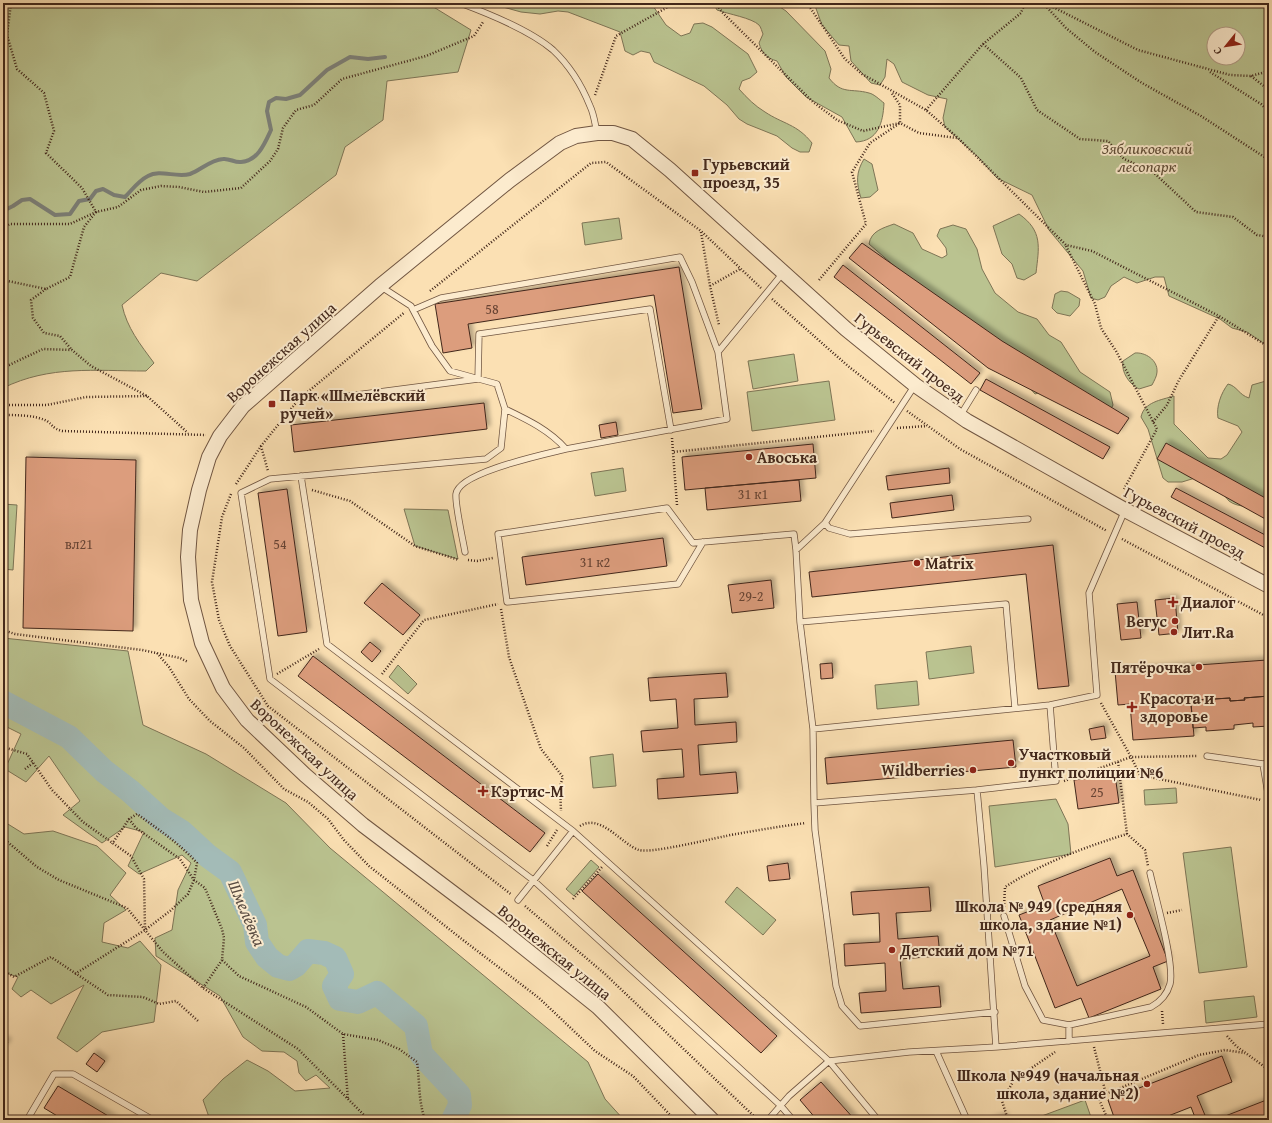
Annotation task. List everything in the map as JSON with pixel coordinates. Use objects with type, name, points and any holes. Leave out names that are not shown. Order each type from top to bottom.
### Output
[{"type":"street","name":"Гурьевский проезд","points":[[560,144],[576,136],[596,133],[613,133],[632,139],[670,170],[846,329],[915,385],[960,416],[1125,510],[1269,586]]},
{"type":"street","name":"Воронежская улица","points":[[560,144],[510,180],[380,286],[243,406],[220,436],[209,456],[190,530],[188,557],[191,600],[207,655],[223,688],[236,707],[248,720],[305,775],[363,825],[498,927],[598,1007],[712,1120]]},
{"type":"lane","points":[[460,3],[490,14],[539,40],[553,50],[581,86],[591,107],[596,133]]},
{"type":"lane","points":[[412,308],[441,298],[680,257],[692,282],[718,352],[727,419],[566,449],[512,463],[467,479],[461,485],[456,495],[465,552]]},
{"type":"lane","points":[[718,352],[783,272]]},
{"type":"lane","points":[[380,286],[412,308],[432,346],[450,370],[497,384],[505,409],[502,448],[486,459],[270,479],[242,493],[270,679],[533,880],[780,1105],[793,1120]]},
{"type":"lane","points":[[478,379],[479,334],[650,309],[671,430]]},
{"type":"lane","points":[[333,398],[478,379]]},
{"type":"lane","points":[[796,550],[825,523],[915,385]]},
{"type":"lane","points":[[960,416],[976,390]]},
{"type":"lane","points":[[505,409],[536,424],[557,439],[566,449]]},
{"type":"lane","points":[[300,476],[327,644],[573,831],[829,1061],[878,1120]]},
{"type":"lane","points":[[703,542],[678,584],[507,602],[498,534],[667,508],[693,543],[703,542],[794,534],[800,622],[814,729],[814,821],[836,986],[842,1006],[860,1026],[995,1012]]},
{"type":"lane","points":[[814,729],[1050,705],[1097,695],[1089,593],[1125,510]]},
{"type":"lane","points":[[825,523],[829,528],[850,534],[1028,519]]},
{"type":"lane","points":[[800,622],[1006,604],[1015,708]]},
{"type":"lane","points":[[814,803],[977,790],[1056,781],[1050,705]]},
{"type":"lane","points":[[1207,756],[1266,764],[1269,801]]},
{"type":"lane","points":[[977,790],[995,1012],[996,1047]]},
{"type":"lane","points":[[518,900],[573,831]]},
{"type":"lane","points":[[1004,916],[1025,986],[1043,1020],[1069,1025],[1151,1007],[1161,1001],[1170,984],[1170,965],[1150,873]]},
{"type":"lane","points":[[768,1120],[780,1105],[829,1061],[1269,1024]]},
{"type":"lane","points":[[1069,1025],[1069,1041]]},
{"type":"lane","points":[[936,1051],[967,1120]]},
{"type":"lane","points":[[27,1120],[54,1074],[73,1074],[153,1120]]},
{"type":"path","points":[[11,3],[7,35],[17,69],[44,93],[54,131],[46,153],[82,188],[96,212]]},
{"type":"path","points":[[591,107],[616,36],[675,3]]},
{"type":"path","points":[[715,3],[723,13],[812,102],[837,120],[863,131],[900,123],[919,133],[958,138]]},
{"type":"path","points":[[807,3],[845,60],[862,74],[926,110],[958,138],[1066,245],[1095,304],[1101,328],[1116,351],[1157,429],[1124,489]]},
{"type":"path","points":[[926,110],[983,44],[1021,13],[1025,3]]},
{"type":"path","points":[[1044,3],[1138,50],[1230,75],[1250,76],[1269,71]]},
{"type":"path","points":[[1044,3],[1066,28],[1096,52],[1142,83],[1201,116],[1269,160]]},
{"type":"path","points":[[3,228],[10,224],[70,224],[96,212],[118,207],[141,190],[161,186],[179,187],[204,192],[241,188],[270,161],[278,149],[283,128],[296,110],[314,104],[342,79],[426,56],[474,36],[484,21]]},
{"type":"path","points":[[983,44],[1022,78],[1037,110],[1080,139],[1108,141],[1124,159],[1153,172],[1196,212],[1233,217],[1257,235],[1269,237]]},
{"type":"path","points":[[1208,70],[1261,104],[1269,112]]},
{"type":"path","points":[[1250,76],[1269,90]]},
{"type":"path","points":[[890,91],[900,105],[900,123]]},
{"type":"path","points":[[819,280],[866,224],[852,172],[870,143],[900,123]]},
{"type":"path","points":[[758,1120],[606,974],[518,900],[268,706],[230,646],[218,620],[212,582],[222,517],[234,488],[262,446],[298,399],[591,163],[606,162],[701,231],[765,293],[848,366],[901,408],[960,449],[1114,535],[1269,618]]},
{"type":"path","points":[[96,212],[84,227],[70,277],[46,289],[31,300],[33,318],[44,333],[60,336],[72,350],[91,366],[147,396],[188,433]]},
{"type":"path","points":[[701,231],[710,286],[724,344]]},
{"type":"path","points":[[1066,245],[1092,251],[1219,316],[1269,347]]},
{"type":"path","points":[[710,286],[740,269]]},
{"type":"path","points":[[3,280],[46,289]]},
{"type":"path","points":[[1153,422],[1168,405],[1179,380],[1219,316]]},
{"type":"path","points":[[3,366],[9,365],[43,349],[72,350]]},
{"type":"path","points":[[3,406],[47,405],[86,396],[147,396]]},
{"type":"path","points":[[298,399],[333,398]]},
{"type":"path","points":[[3,415],[40,418],[48,422],[53,428],[62,432],[188,433],[206,435]]},
{"type":"path","points":[[673,452],[927,426]]},
{"type":"path","points":[[671,430],[678,523]]},
{"type":"path","points":[[262,446],[270,479]]},
{"type":"path","points":[[302,487],[350,500],[415,546],[458,559],[477,561],[501,556]]},
{"type":"path","points":[[376,682],[424,620],[500,604],[509,657],[541,749],[562,777],[560,786]]},
{"type":"path","points":[[3,630],[15,634],[157,653],[180,658],[188,662]]},
{"type":"path","points":[[270,679],[327,644]]},
{"type":"path","points":[[157,653],[169,667],[189,699],[210,721],[244,748],[284,789],[308,802],[328,818],[344,840],[369,866],[540,998],[595,1051],[634,1076],[675,1120]]},
{"type":"path","points":[[1097,695],[1140,774],[1269,801]]},
{"type":"path","points":[[3,747],[26,754],[52,790],[83,822],[130,856],[144,879],[145,930]]},
{"type":"path","points":[[1056,781],[1064,781],[1131,757],[1207,756]]},
{"type":"path","points":[[1118,762],[1127,834],[1145,850],[1150,873]]},
{"type":"path","points":[[26,769],[33,763]]},
{"type":"path","points":[[75,974],[145,930],[170,911],[188,894],[194,880],[197,863],[182,847],[137,814],[129,820],[112,844]]},
{"type":"path","points":[[129,820],[136,828],[180,859],[194,880],[205,888],[216,911],[224,938],[222,960],[203,988]]},
{"type":"path","points":[[573,831],[584,824],[599,824],[639,850],[654,850],[735,834],[814,821]]},
{"type":"path","points":[[1004,916],[1005,887],[1027,872],[1106,840],[1127,834]]},
{"type":"path","points":[[3,838],[37,868],[59,880],[126,908],[161,949],[203,988],[298,1050],[369,1120]]},
{"type":"path","points":[[573,899],[607,862]]},
{"type":"path","points":[[3,970],[14,977],[51,957],[108,995],[143,997],[159,1004],[176,1001],[198,1021]]},
{"type":"path","points":[[222,960],[239,976],[306,1007],[343,1034],[378,1040],[399,1049],[417,1062],[420,1080],[419,1099],[425,1120]]},
{"type":"path","points":[[1161,1001],[1164,1033]]},
{"type":"path","points":[[1220,1028],[1236,1046],[1269,1070]]},
{"type":"path","points":[[343,1034],[348,1100]]},
{"type":"path","points":[[1091,1039],[1106,1094]]},
{"type":"path","points":[[1008,1120],[1002,1101],[1014,1080],[1069,1041]]},
{"type":"path","points":[[1089,1099],[1106,1094],[1198,1055],[1225,1050],[1245,1053]]},
{"type":"path","points":[[1098,1097],[1108,1120]]},
{"type":"green space","points":[[3,3],[404,3],[408,5],[427,3],[471,30],[458,72],[387,81],[383,120],[345,147],[336,175],[197,281],[161,273],[122,305],[127,321],[139,342],[154,363],[146,371],[91,370],[55,373],[38,376],[3,388]]},
{"type":"green space","points":[[484,3],[651,3],[666,25],[681,36],[690,33],[694,24],[703,23],[712,27],[748,54],[757,72],[750,78],[742,81],[739,89],[761,110],[801,132],[812,143],[809,152],[800,152],[792,148],[777,136],[747,124],[739,119],[727,105],[704,86],[654,62],[650,53],[641,51],[633,55],[625,51],[620,32],[568,12],[558,11],[540,14],[521,12],[503,7],[494,7]]},
{"type":"green space","points":[[713,3],[774,3],[786,11],[825,51],[831,69],[829,78],[838,87],[871,94],[884,103],[881,124],[878,130],[870,138],[856,142],[842,117],[806,97],[786,77],[777,61],[765,55],[759,43],[763,34],[759,25],[746,18],[717,10]]},
{"type":"green space","name":"Зябликовский лесопарк","points":[[814,3],[1269,3],[1269,347],[1247,332],[1232,328],[1220,319],[1169,296],[1164,277],[1155,277],[1137,283],[1124,277],[1111,286],[1105,297],[1098,300],[1091,298],[1083,271],[1049,230],[1032,195],[997,178],[978,157],[945,127],[943,118],[947,99],[928,95],[902,82],[894,64],[887,59],[885,77],[880,85],[871,83],[851,61],[849,46],[839,45],[822,25]]},
{"type":"green space","points":[[864,159],[872,164],[878,190],[870,197],[861,198],[858,187],[858,173]]},
{"type":"green space","points":[[1019,214],[1027,220],[1036,233],[1038,240],[1036,273],[1024,280],[1017,278],[1012,264],[1002,254],[993,226]]},
{"type":"green space","points":[[619,218],[622,239],[585,245],[582,223]]},
{"type":"green space","points":[[894,224],[913,233],[922,249],[942,258],[947,255],[946,248],[937,236],[940,229],[953,225],[966,229],[977,249],[982,269],[995,293],[1018,312],[1037,319],[1049,335],[1061,342],[1080,372],[1110,392],[1113,405],[1110,411],[1049,390],[1035,394],[1012,368],[869,244],[875,233]]},
{"type":"green space","points":[[1061,291],[1068,292],[1080,299],[1079,306],[1070,316],[1057,313],[1052,308],[1055,294]]},
{"type":"green space","points":[[1135,353],[1147,355],[1153,360],[1157,368],[1157,374],[1152,385],[1139,389],[1135,387],[1126,377],[1123,369],[1123,361]]},
{"type":"green space","points":[[794,354],[798,381],[753,389],[748,361]]},
{"type":"green space","points":[[829,381],[835,420],[752,431],[747,392]]},
{"type":"green space","points":[[1266,381],[1269,387],[1269,508],[1242,506],[1229,501],[1215,480],[1208,474],[1182,482],[1168,482],[1163,478],[1148,429],[1141,417],[1149,405],[1159,400],[1174,396],[1174,424],[1208,458],[1221,459],[1227,455],[1242,432],[1238,426],[1218,418],[1218,405],[1225,388],[1228,384],[1231,385],[1249,398],[1252,385]]},
{"type":"green space","points":[[623,468],[626,491],[595,496],[591,473]]},
{"type":"green space","points":[[3,504],[17,505],[13,570],[3,569]]},
{"type":"green space","points":[[404,509],[448,510],[458,559],[415,546]]},
{"type":"green space","points":[[3,638],[128,651],[143,725],[206,754],[286,803],[330,848],[588,1062],[605,1099],[624,1120],[210,1120],[203,1100],[223,1079],[247,1060],[268,1071],[295,1091],[330,1088],[316,1075],[306,1081],[299,1073],[297,1061],[284,1052],[262,1051],[243,1037],[220,996],[156,956],[155,938],[172,930],[178,890],[191,863],[182,855],[139,874],[128,866],[144,832],[125,827],[102,843],[63,815],[80,801],[49,756],[26,782],[5,769],[21,734],[3,725]]},
{"type":"green space","points":[[971,646],[974,673],[929,679],[926,652]]},
{"type":"green space","points":[[398,665],[417,684],[408,694],[389,677]]},
{"type":"green space","points":[[917,681],[919,705],[877,709],[875,685]]},
{"type":"green space","points":[[613,754],[616,786],[593,788],[590,757]]},
{"type":"green space","points":[[1176,788],[1177,803],[1145,805],[1144,790]]},
{"type":"green space","points":[[1056,799],[1068,824],[1071,854],[995,867],[989,806]]},
{"type":"green space","points":[[3,821],[24,834],[53,831],[97,846],[126,873],[110,895],[126,910],[104,923],[102,942],[128,948],[140,941],[161,965],[154,1022],[102,1032],[77,1052],[57,1038],[84,985],[51,1004],[31,990],[21,997],[12,989],[18,977],[3,972]]},
{"type":"green space","points":[[1231,847],[1247,967],[1199,973],[1183,853]]},
{"type":"green space","points":[[591,860],[599,867],[574,896],[566,889]]},
{"type":"green space","points":[[737,887],[776,920],[763,935],[725,902]]},
{"type":"green space","points":[[1254,996],[1257,1017],[1206,1023],[1204,1001]]},
{"type":"green space","points":[[1085,1100],[1092,1120],[1031,1120]]},
{"type":"building","points":[[862,243],[1002,341],[1129,418],[1118,434],[988,368],[849,258]]},
{"type":"building","points":[[843,265],[980,373],[971,384],[834,277]]},
{"type":"building","points":[[679,267],[702,409],[673,413],[654,295],[468,324],[472,348],[443,353],[435,304]]},
{"type":"building","points":[[986,379],[1110,447],[1103,459],[980,390]]},
{"type":"building","points":[[484,403],[487,429],[294,452],[291,425]]},
{"type":"building","points":[[616,422],[618,435],[601,438],[599,425]]},
{"type":"building","points":[[1166,443],[1269,500],[1269,521],[1157,459]]},
{"type":"building","points":[[813,444],[816,478],[685,490],[682,457]]},
{"type":"building","points":[[26,457],[136,460],[133,631],[23,628]]},
{"type":"building","points":[[949,468],[950,483],[888,490],[886,476]]},
{"type":"building","points":[[799,480],[801,501],[707,510],[705,488]]},
{"type":"building","points":[[1176,488],[1269,537],[1269,550],[1171,497]]},
{"type":"building","points":[[287,489],[307,632],[278,636],[258,493]]},
{"type":"building","points":[[952,495],[954,510],[892,518],[890,503]]},
{"type":"building","points":[[663,538],[667,566],[526,585],[522,557]]},
{"type":"building","points":[[1053,545],[1069,686],[1038,689],[1026,574],[812,597],[809,572]]},
{"type":"building","points":[[771,580],[774,608],[732,613],[728,585]]},
{"type":"building","points":[[382,583],[420,615],[403,635],[364,603]]},
{"type":"building","points":[[1175,598],[1178,633],[1159,635],[1155,600]]},
{"type":"building","points":[[1137,602],[1141,638],[1121,640],[1117,604]]},
{"type":"building","points":[[370,642],[381,651],[372,662],[361,652]]},
{"type":"building","points":[[313,656],[545,833],[530,852],[298,676]]},
{"type":"building","points":[[1269,660],[1269,696],[1230,701],[1230,698],[1198,700],[1198,703],[1191,704],[1194,736],[1133,740],[1130,704],[1118,705],[1115,671]]},
{"type":"building","points":[[832,663],[833,678],[821,679],[820,664]]},
{"type":"building","points":[[726,673],[728,697],[694,699],[695,725],[736,722],[737,742],[698,745],[700,775],[736,772],[738,793],[658,799],[657,779],[684,777],[682,749],[643,752],[641,731],[678,728],[676,699],[650,701],[648,678]]},
{"type":"building","points":[[1269,696],[1269,726],[1253,727],[1253,723],[1234,725],[1234,729],[1206,731],[1206,727],[1193,728],[1191,704],[1198,703],[1198,700],[1230,698],[1230,701]]},
{"type":"building","points":[[1104,726],[1106,738],[1091,740],[1089,729]]},
{"type":"building","points":[[1013,740],[1016,767],[827,784],[825,758]]},
{"type":"building","points":[[1115,775],[1119,803],[1078,809],[1074,780]]},
{"type":"building","points":[[1110,858],[1117,876],[1133,870],[1168,961],[1153,967],[1161,989],[1089,1018],[1081,998],[1055,1008],[1019,915],[1045,905],[1038,886]],"holes":[[[1122,889],[1150,956],[1077,986],[1050,920]]]},
{"type":"building","points":[[788,863],[790,879],[769,881],[767,866]]},
{"type":"building","points":[[598,874],[777,1036],[761,1053],[582,891]]},
{"type":"building","name":"Детский дом №71","points":[[929,887],[931,911],[896,913],[898,939],[938,936],[940,956],[900,959],[903,989],[939,986],[941,1007],[861,1013],[859,993],[886,991],[885,963],[845,966],[844,944],[880,942],[879,913],[853,915],[851,892]]},
{"type":"building","points":[[3,1039],[8,1042],[3,1049]]},
{"type":"building","points":[[94,1053],[105,1061],[97,1072],[86,1064]]},
{"type":"building","points":[[1222,1056],[1232,1082],[1197,1096],[1207,1120],[1196,1120],[1191,1107],[1158,1120],[1115,1120],[1108,1100]]},
{"type":"building","points":[[821,1082],[855,1120],[817,1120],[800,1100]]},
{"type":"building","points":[[58,1086],[115,1120],[64,1120],[44,1108]]},
{"type":"building","points":[[1269,1099],[1269,1120],[1215,1120]]},
{"type":"building","points":[[1004,1116],[1005,1120],[990,1120]]},
{"type":"waterway","points":[[3,211],[22,200],[30,199],[55,215],[70,214],[79,201],[90,199],[96,191],[103,189],[114,195],[125,197],[141,180],[153,174],[163,173],[185,175],[218,160],[225,159],[239,162],[247,161],[256,155],[260,150],[271,130],[267,111],[269,102],[276,98],[286,99],[300,95],[327,70],[350,57],[368,59],[385,57]]},
{"type":"waterway","name":"Шмелёвка","points":[[3,702],[69,737],[104,771],[130,791],[161,819],[182,832],[208,856],[230,872],[255,925],[257,942],[267,957],[278,966],[289,969],[296,965],[308,951],[324,953],[335,958],[342,974],[334,986],[340,999],[358,1002],[377,993],[416,1026],[421,1054],[459,1095],[460,1105],[453,1120]]},
{"type":"place","name":"Гурьевский проезд, 35","points":[[695,173]]},
{"type":"place","name":"Парк «Шмелёвский ручей»","points":[[272,404]]},
{"type":"place","name":"Авоська","points":[[749,457]]},
{"type":"place","name":"Matrix","points":[[917,563]]},
{"type":"place","name":"Диалог","points":[[1173,602]]},
{"type":"place","name":"Вегус","points":[[1175,621]]},
{"type":"place","name":"Лит.Ra","points":[[1174,632]]},
{"type":"place","name":"Пятёрочка","points":[[1199,667]]},
{"type":"place","name":"Красота и здоровье","points":[[1132,707]]},
{"type":"place","name":"Участковый пункт полиции №6","points":[[1011,763]]},
{"type":"place","name":"Wildberries","points":[[973,770]]},
{"type":"place","name":"Кэртис-М","points":[[483,791]]},
{"type":"place","name":"Школа № 949 (средняя школа, здание №1)","points":[[1130,915]]},
{"type":"place","name":"Детский дом №71","points":[[892,950]]},
{"type":"place","name":"Школа №949 (начальная школа, здание №2)","points":[[1147,1084]]}]
